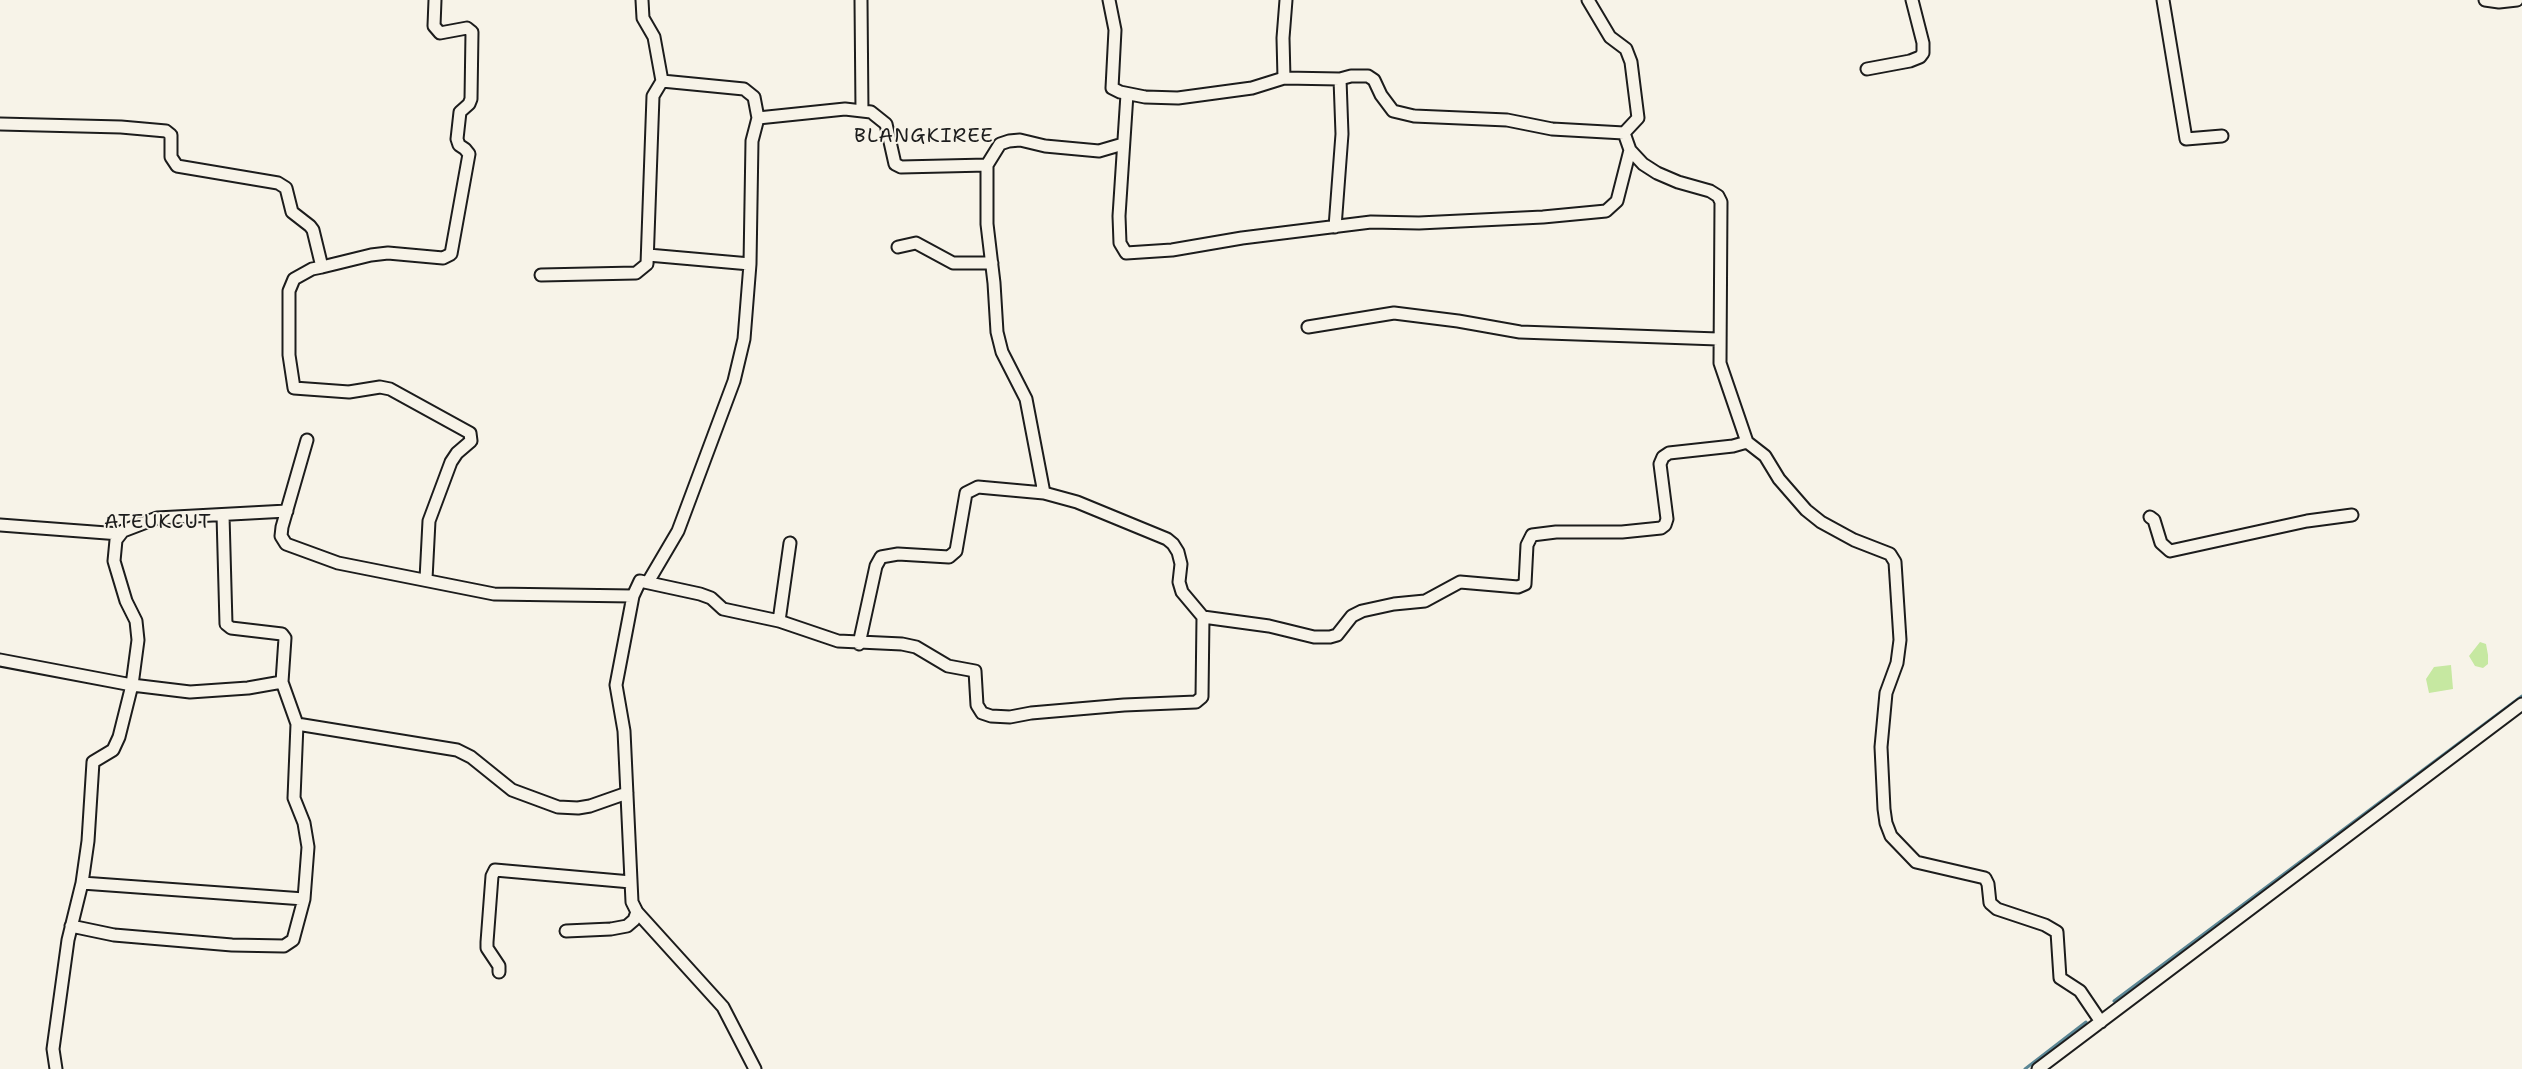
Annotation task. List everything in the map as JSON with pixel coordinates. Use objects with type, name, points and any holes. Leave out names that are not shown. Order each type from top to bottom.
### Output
[{"type":"street","points":[[426,579],[429,521],[451,462],[457,453],[471,442],[470,433],[390,389],[380,387],[349,392],[294,388],[289,355],[289,291],[294,278],[312,269],[371,255],[388,253],[443,258],[451,254],[469,154],[458,146],[456,139],[460,112],[469,104],[471,99],[472,32],[467,28],[440,33],[434,26],[435,0]]},
{"type":"street","points":[[541,275],[636,273],[647,264],[653,96],[662,81],[654,37],[643,18],[642,0]]},
{"type":"street","points":[[861,0],[862,111]]},
{"type":"street","points":[[1109,0],[1115,30],[1112,88],[1128,94],[1144,97],[1178,98],[1252,88],[1284,78],[1340,79],[1351,76],[1368,76],[1374,80],[1381,95],[1393,110],[1414,116],[1507,120],[1552,129],[1624,133]]},
{"type":"street","points":[[1284,78],[1283,38],[1286,0]]},
{"type":"street","points":[[1588,0],[1610,36],[1626,48],[1631,62],[1638,118],[1624,133]]},
{"type":"street","points":[[1867,69],[1910,61],[1920,57],[1923,53],[1923,43],[1912,0]]},
{"type":"street","points":[[2163,0],[2186,139],[2222,136]]},
{"type":"street","points":[[2484,0],[2499,2],[2517,0]]},
{"type":"street","points":[[1335,227],[1342,134],[1340,79]]},
{"type":"street","points":[[648,582],[678,531],[734,381],[744,340],[750,264],[752,142],[758,118],[754,97],[744,89],[662,81]]},
{"type":"street","points":[[1128,94],[1123,144],[1120,243],[1126,253],[1172,250],[1242,238],[1371,222],[1419,223],[1543,217],[1606,211],[1617,201],[1630,150]]},
{"type":"street","points":[[758,118],[845,109],[871,112],[886,124],[895,164],[901,167],[987,165]]},
{"type":"street","points":[[0,124],[121,127],[166,131],[171,135],[172,160],[177,166],[278,183],[286,188],[292,212],[313,230],[322,267]]},
{"type":"street","points":[[1624,133],[1630,150],[1643,164],[1657,173],[1710,191],[1718,196],[1721,202],[1718,339],[1723,379],[1747,442],[1765,456],[1779,479],[1806,510],[1821,522],[1854,540],[1890,554],[1895,562],[1900,640],[1897,664],[1886,694],[1881,747],[1884,809],[1891,836],[1916,862],[1984,878],[1988,884],[1990,902],[1997,909],[2045,925],[2057,932],[2060,978],[2080,991],[2101,1022]]},
{"type":"street","points":[[1044,493],[1026,399],[1005,358],[997,332],[987,224],[987,165],[1000,144],[1009,141],[1020,140],[1046,146],[1099,151],[1123,144]]},
{"type":"street","points":[[898,247],[916,243],[953,263],[992,263]]},
{"type":"street","points":[[648,255],[750,264]]},
{"type":"street","points":[[1308,327],[1394,313],[1458,321],[1520,332],[1718,339]]},
{"type":"street","points":[[307,440],[281,536],[286,544],[338,563],[494,594],[633,596]]},
{"type":"street","points":[[859,644],[876,566],[881,557],[898,554],[949,557],[956,551],[966,493],[978,487],[1044,493],[1077,502],[1174,544],[1181,564],[1178,582],[1182,592],[1204,617],[1269,626],[1314,637],[1330,637],[1337,635],[1352,616],[1362,611],[1394,604],[1425,601],[1460,582],[1518,587],[1524,584],[1528,545],[1532,535],[1556,532],[1622,532],[1664,527],[1667,519],[1660,464],[1663,457],[1669,453],[1733,446],[1747,442]]},
{"type":"street","points":[[56,1069],[53,1049],[70,932],[82,882],[88,841],[94,762],[113,750],[119,737],[132,685],[138,627],[126,601],[114,560],[116,540],[120,534],[130,527],[157,518],[286,512]]},
{"type":"street","points":[[70,932],[114,934],[232,945],[284,946],[293,940],[304,899],[308,847],[304,823],[294,798],[297,724],[282,682],[285,638],[282,634],[231,628],[226,624],[223,515]]},
{"type":"street","points":[[2150,517],[2154,520],[2161,543],[2170,551],[2307,520],[2352,515]]},
{"type":"street","points":[[0,525],[120,534]]},
{"type":"street","points":[[778,621],[790,543]]},
{"type":"street","points":[[755,1069],[723,1007],[637,912],[632,902],[624,731],[616,685],[633,596],[640,581],[700,594],[711,598],[723,609],[778,621],[838,641],[859,644],[902,644],[916,647],[948,666],[975,671],[977,705],[982,713],[991,716],[1010,717],[1031,713],[1199,701],[1202,697],[1204,617]]},
{"type":"street","points":[[0,660],[132,685],[190,692],[248,688],[282,682]]},
{"type":"street","points":[[2038,1069],[2522,704]]},
{"type":"street","points":[[297,724],[457,750],[471,757],[512,790],[558,807],[578,808],[590,806],[627,793]]},
{"type":"street","points":[[499,972],[499,966],[487,948],[493,872],[500,870],[631,882]]},
{"type":"street","points":[[82,882],[304,899]]},
{"type":"street","points":[[566,931],[612,929],[627,926],[634,920],[637,912]]},
{"type":"green space","points":[[2480,642],[2486,644],[2488,655],[2488,664],[2483,668],[2475,666],[2469,656]]},
{"type":"green space","points":[[2451,665],[2453,689],[2429,693],[2426,679],[2434,667]]},
{"type":"waterway","points":[[2114,1001],[2522,696]]},
{"type":"waterway","points":[[2025,1069],[2086,1022]]},
{"type":"district","name":"BLANGKIREE","points":[[924,137]]},
{"type":"district","name":"ATEUKCUT","points":[[158,523]]}]
